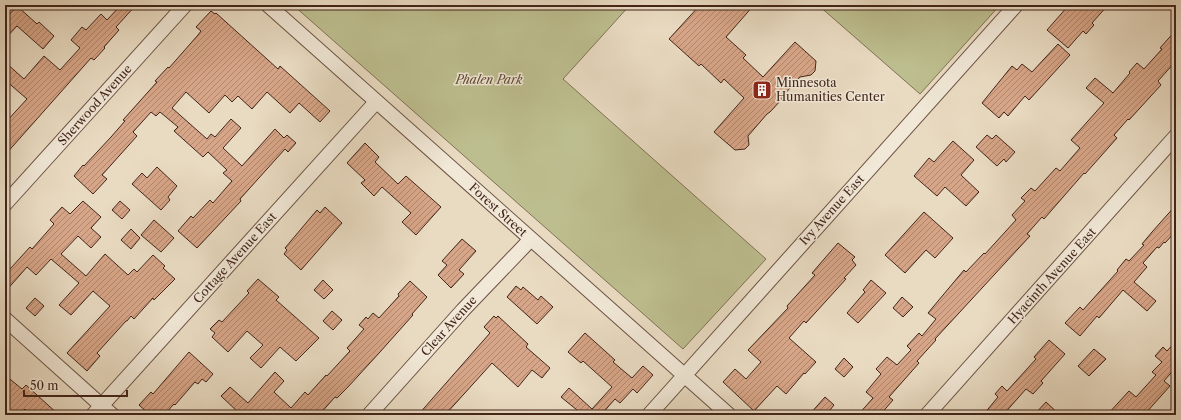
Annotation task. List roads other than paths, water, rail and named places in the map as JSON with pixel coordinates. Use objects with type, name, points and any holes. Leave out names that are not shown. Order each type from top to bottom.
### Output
[{"type":"street","name":"Sherwood Avenue","points":[[5,204],[185,5]]},
{"type":"street","name":"Forest Street","points":[[268,5],[729,415]]},
{"type":"street","name":"Ivy Avenue East","points":[[649,415],[1016,5]]},
{"type":"street","name":"Cottage Avenue East","points":[[98,410],[376,102]]},
{"type":"street","name":"Hyacinth Avenue East","points":[[927,415],[1176,136]]},
{"type":"street","name":"Clear Avenue","points":[[369,415],[463,310],[531,239]]},
{"type":"street","points":[[5,319],[98,410],[112,415]]},
{"type":"place","name":"Minnesota Humanities Center","points":[[762,90]]},
{"type":"park label","name":"Phalen Park","points":[[489,80]]}]
